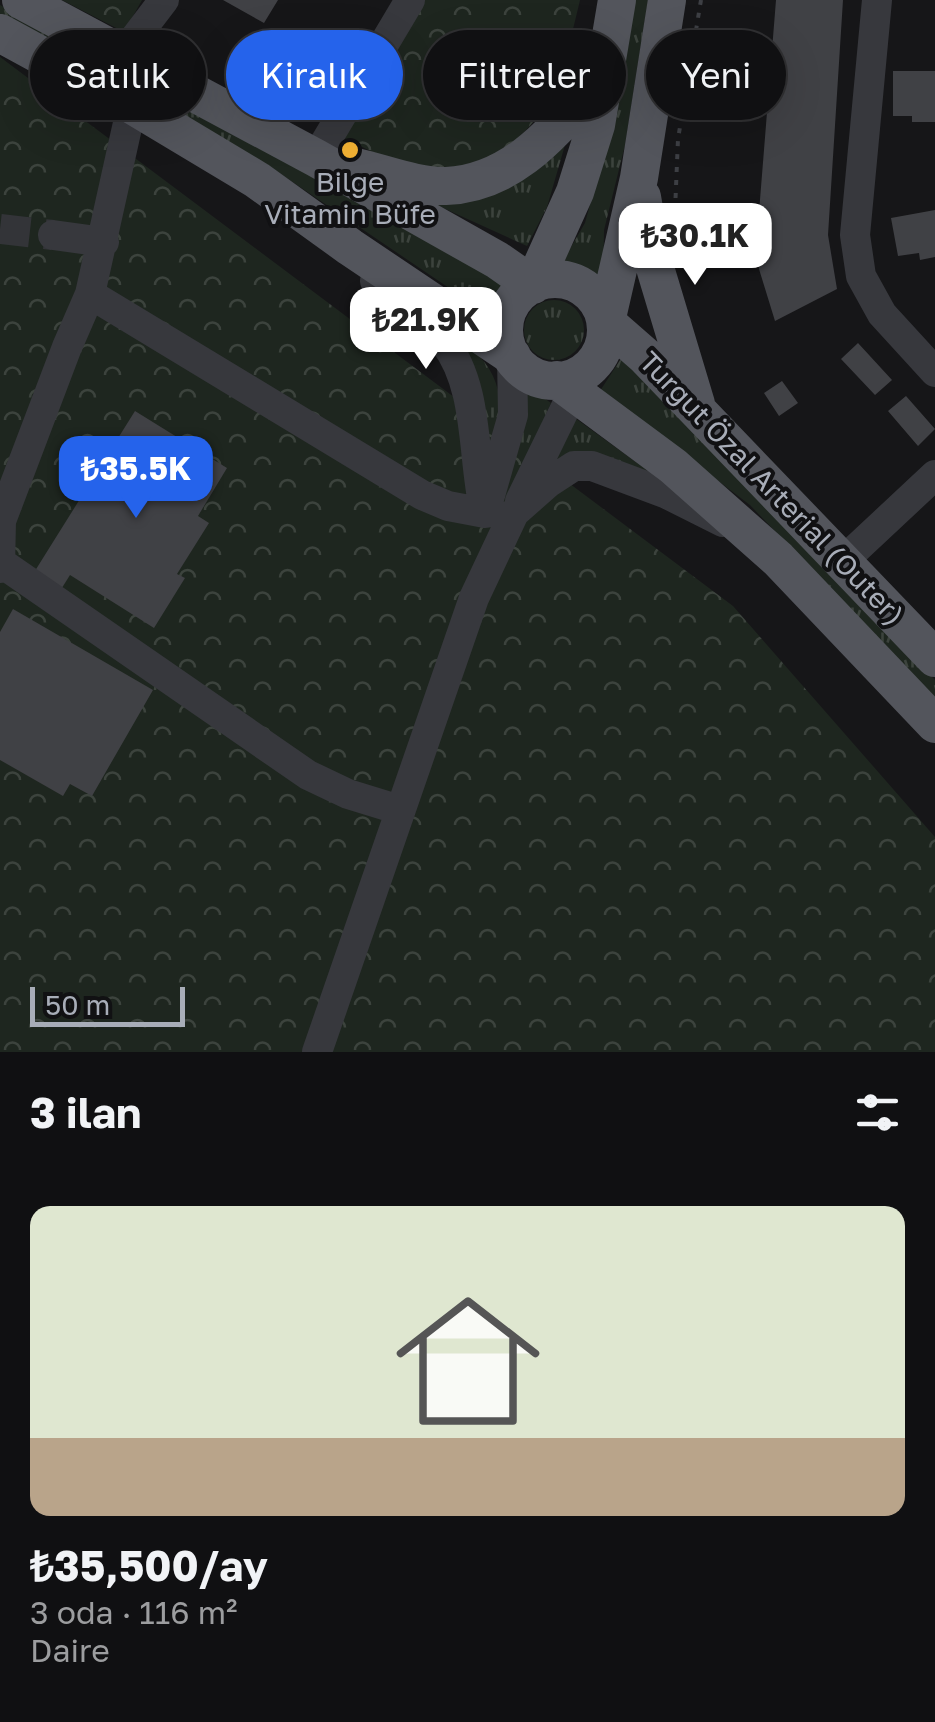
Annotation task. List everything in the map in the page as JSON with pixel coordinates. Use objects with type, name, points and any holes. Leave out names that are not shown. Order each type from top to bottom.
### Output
[{"type":"main road","points":[[21,0],[76,30]]},
{"type":"main road","points":[[612,30],[617,0]]},
{"type":"main road","points":[[157,120],[257,180],[512,356],[531,375],[571,382],[600,354],[606,338],[606,322],[638,178],[667,0]]},
{"type":"main road","points":[[0,33],[30,49]]},
{"type":"main road","points":[[206,100],[497,260],[533,285]]},
{"type":"main road","points":[[316,158],[442,186],[478,182],[514,166],[563,120]]},
{"type":"main road","points":[[533,285],[575,192],[597,120]]},
{"type":"main road","points":[[638,178],[652,262],[699,412]]},
{"type":"main road","points":[[512,356],[504,332],[506,315],[514,299],[533,285],[561,280],[578,284],[601,307],[606,322]]},
{"type":"main road","name":"Turgut Özal Arterial (Outer)","points":[[606,322],[639,350],[935,658]]},
{"type":"main road","name":"Turgut Özal Arterial (Outer)","points":[[571,382],[755,538],[935,724]]},
{"type":"street","points":[[141,30],[164,0]]},
{"type":"street","points":[[316,158],[410,0]]},
{"type":"street","points":[[877,0],[855,235],[862,276],[882,314],[935,372]]},
{"type":"street","points":[[129,120],[90,294],[1,521],[1,566],[308,775],[348,794],[400,810]]},
{"type":"street","points":[[53,235],[104,242]]},
{"type":"street","points":[[350,247],[360,267],[444,342],[452,356],[471,404],[479,488],[500,513]]},
{"type":"street","points":[[90,294],[422,495],[448,506],[500,513],[574,466],[592,466],[668,494],[755,538]]},
{"type":"street","points":[[317,1052],[500,513],[513,415],[512,356]]},
{"type":"street","points":[[500,513],[571,382]]},
{"type":"street","points":[[843,562],[935,475]]},
{"type":"path","points":[[675,222],[678,139],[701,0]]},
{"type":"green space","points":[[62,0],[142,0],[125,30]]},
{"type":"green space","points":[[424,0],[580,0],[572,30],[423,30],[423,120],[535,120],[499,151],[440,174],[401,165],[344,138],[354,120],[403,120],[403,36]]},
{"type":"green space","points":[[635,0],[648,0],[625,145],[604,230],[603,279],[560,266],[585,223],[612,120],[626,120],[626,47]]},
{"type":"green space","points":[[0,5],[46,30],[30,33],[0,16]]},
{"type":"green space","points":[[0,57],[30,79],[30,120],[84,120],[733,606],[935,837],[935,1052],[0,1052]]},
{"type":"green space","points":[[206,117],[506,279],[489,315],[275,170],[186,120],[206,120]]},
{"type":"green space","points":[[567,138],[547,207],[527,246],[419,197]]},
{"type":"green space","points":[[554,300],[575,309],[584,330],[575,351],[554,360],[533,351],[524,330],[533,309]]},
{"type":"green space","points":[[453,340],[479,356],[497,387],[500,421],[488,493]]},
{"type":"green space","points":[[624,354],[935,680],[935,699],[750,505],[600,391]]},
{"type":"green space","points":[[527,386],[551,403],[513,488]]},
{"type":"green space","points":[[575,418],[673,489],[609,462],[542,476]]},
{"type":"building","points":[[223,0],[278,0],[264,23]]},
{"type":"building","points":[[776,0],[843,0],[828,235],[837,289],[775,321],[759,269],[757,237],[766,120],[786,120],[786,30],[774,30]]},
{"type":"building","points":[[893,71],[935,71],[935,122],[912,122],[912,116],[893,116]]},
{"type":"building","points":[[935,210],[935,257],[920,260],[919,253],[898,256],[891,218]]},
{"type":"building","points":[[858,343],[892,380],[875,395],[841,359]]},
{"type":"building","points":[[782,381],[798,403],[779,416],[764,393]]},
{"type":"building","points":[[906,396],[935,429],[918,446],[888,411]]},
{"type":"building","points":[[135,411],[227,468],[198,516],[209,523],[177,574],[185,578],[154,628],[70,575],[60,591],[33,574]]},
{"type":"building","points":[[13,609],[153,690],[92,796],[70,784],[63,796],[0,760],[0,632]]},
{"type":"tunnel","points":[[0,229],[53,235]]},
{"type":"place","name":"Bilge Vitamin Büfe","points":[[350,150]]}]
